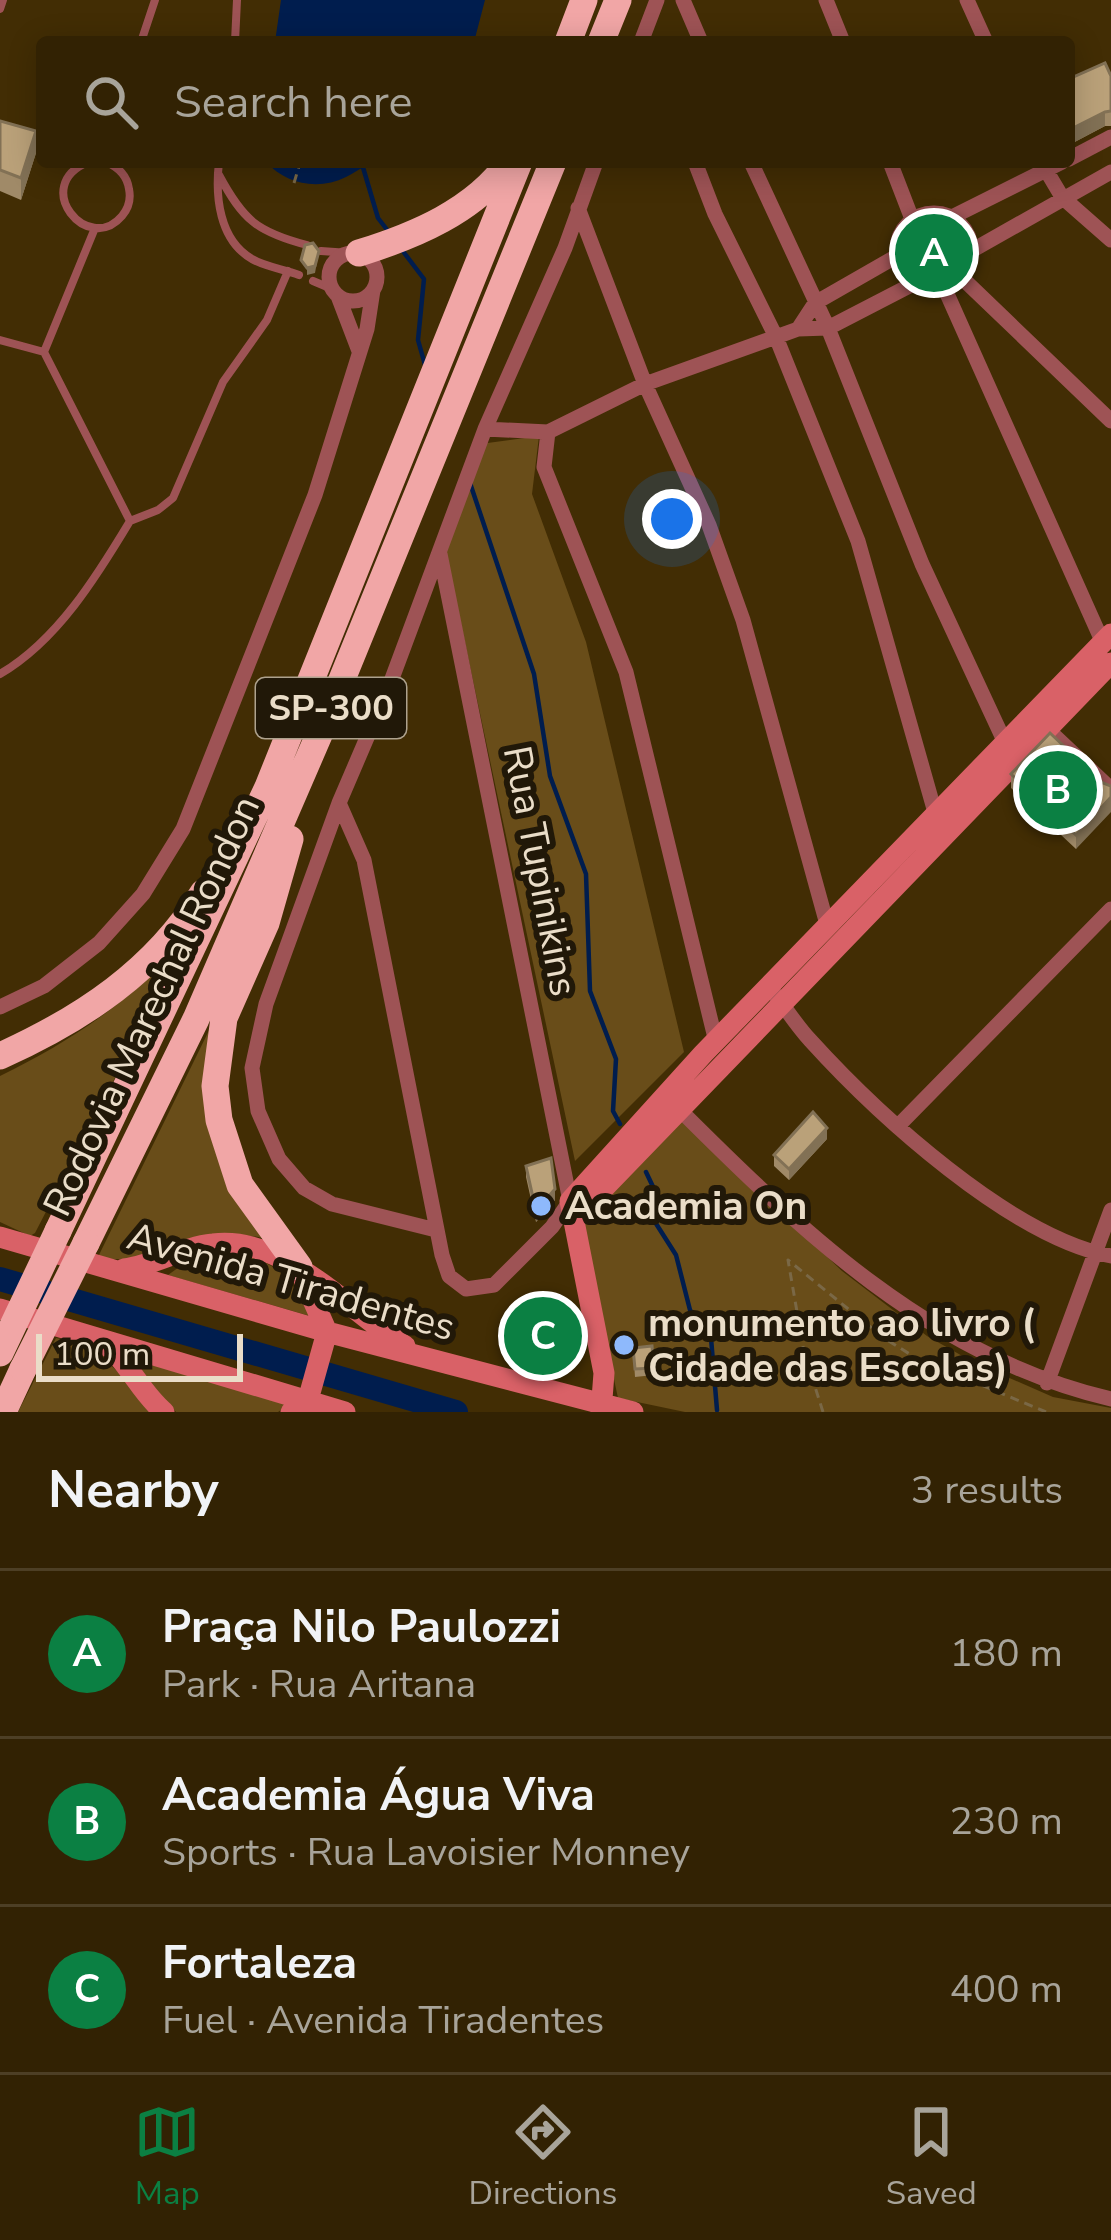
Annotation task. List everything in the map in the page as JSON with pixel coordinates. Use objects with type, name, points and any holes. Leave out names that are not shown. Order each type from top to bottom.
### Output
[{"type":"highway","points":[[570,36],[584,0]]},
{"type":"highway","points":[[603,36],[618,0]]},
{"type":"highway","points":[[354,253],[420,231],[461,208],[486,190],[504,168]]},
{"type":"highway","name":"Rodovia Marechal Rondon","points":[[3,1412],[11,1361],[58,1231],[268,787],[517,168]]},
{"type":"highway","name":"Rodovia Marechal Rondon","points":[[11,1361],[86,1243],[196,1019],[325,721],[551,168]]},
{"type":"highway","points":[[299,1267],[240,1185],[219,1120],[216,1069],[224,1018],[266,923],[325,721]]},
{"type":"highway","points":[[0,1056],[68,1024],[114,993],[154,956],[190,914],[268,787]]},
{"type":"main road","points":[[601,1410],[604,1373],[565,1216],[672,1102],[900,878],[1108,647]]},
{"type":"main road","points":[[672,1102],[716,1042],[777,997],[828,928],[936,817],[1011,753]]},
{"type":"main road","name":"Avenida Tiradentes","points":[[2,1237],[326,1334],[423,1357],[601,1410],[633,1412]]},
{"type":"main road","points":[[106,1268],[145,1266],[181,1251],[221,1243],[262,1248],[299,1267],[351,1310],[423,1357]]},
{"type":"main road","points":[[299,1267],[326,1334],[303,1401]]},
{"type":"main road","points":[[0,1309],[345,1412]]},
{"type":"main road","points":[[88,1334],[113,1349],[164,1412]]},
{"type":"street","points":[[646,36],[657,0]]},
{"type":"street","points":[[683,0],[698,36]]},
{"type":"street","points":[[826,0],[841,36]]},
{"type":"street","points":[[967,0],[983,36]]},
{"type":"street","points":[[1075,155],[1111,137]]},
{"type":"street","points":[[436,1230],[332,1204],[304,1188],[279,1159],[258,1112],[253,1068],[266,1004],[339,803],[485,429],[566,248],[594,168]]},
{"type":"street","points":[[697,168],[776,337],[858,541],[936,817]]},
{"type":"street","points":[[755,168],[828,328],[922,563],[1011,753]]},
{"type":"street","points":[[892,168],[912,219]]},
{"type":"street","points":[[952,218],[1040,168]]},
{"type":"street","points":[[1044,168],[1062,197],[1111,240]]},
{"type":"street","points":[[971,251],[1111,172]]},
{"type":"street","points":[[578,208],[645,384],[709,525],[743,620],[828,928]]},
{"type":"street","points":[[485,429],[548,432],[645,384],[798,328],[828,328],[915,283],[944,287],[961,277],[971,251],[966,232],[952,218],[932,213],[912,219],[900,235],[900,266],[915,283]]},
{"type":"street","points":[[0,1007],[44,986],[99,943],[143,894],[175,845],[315,495],[368,329],[376,273],[374,264],[354,253],[333,262],[329,280],[359,351]]},
{"type":"street","points":[[798,328],[815,303],[897,256]]},
{"type":"street","points":[[961,277],[1111,421]]},
{"type":"street","points":[[944,287],[1108,647]]},
{"type":"street","points":[[335,292],[356,301],[373,290]]},
{"type":"street","points":[[548,432],[544,467],[626,672],[716,1042]]},
{"type":"street","name":"Rua Tupinikins","points":[[440,554],[565,1216]]},
{"type":"street","points":[[1040,723],[1111,789]]},
{"type":"street","points":[[339,803],[364,860],[449,1276],[466,1289],[494,1285],[565,1216]]},
{"type":"street","points":[[899,1125],[1111,909]]},
{"type":"street","points":[[777,997],[809,1039],[899,1125],[996,1204],[1036,1228],[1104,1255]]},
{"type":"street","points":[[672,1102],[757,1188],[865,1280],[932,1325],[1046,1383],[1111,1399]]},
{"type":"street","points":[[1046,1383],[1104,1255],[1111,1210]]},
{"type":"lane","points":[[0,9],[3,0]]},
{"type":"lane","points":[[143,36],[154,0]]},
{"type":"lane","points":[[235,36],[237,0]]},
{"type":"lane","points":[[77,168],[66,180],[64,202],[75,220],[95,228],[123,215],[130,194],[123,173],[115,168]]},
{"type":"lane","points":[[219,168],[220,212],[235,244],[252,259],[299,275]]},
{"type":"lane","points":[[218,174],[237,209],[260,230],[307,245]]},
{"type":"lane","points":[[44,352],[95,228]]},
{"type":"lane","points":[[321,251],[354,253]]},
{"type":"lane","points":[[0,674],[18,664],[81,596],[130,521],[173,498],[223,382],[267,320],[288,271]]},
{"type":"lane","points":[[313,280],[335,292]]},
{"type":"lane","points":[[0,340],[44,352],[130,521]]},
{"type":"path","points":[[294,183],[298,168]]},
{"type":"path","points":[[824,1412],[804,1352],[788,1260],[916,1358],[1046,1412]]},
{"type":"shaded area","points":[[933,217],[956,227],[966,250],[956,273],[933,283],[910,273],[900,250],[910,227]]},
{"type":"shaded area","points":[[539,436],[532,494],[586,642],[684,1052],[575,1161],[446,553],[480,444]]},
{"type":"shaded area","points":[[184,944],[35,1233],[30,1236],[0,1222],[0,1076],[98,1019]]},
{"type":"shaded area","points":[[218,1012],[208,1055],[272,1241],[223,1235],[141,1257],[98,1257]]},
{"type":"shaded area","points":[[682,1118],[842,1271],[927,1336],[1053,1397],[1111,1408],[1111,1412],[685,1412],[618,1398],[581,1225]]},
{"type":"shaded area","points":[[226,1250],[278,1270],[310,1316],[168,1275],[189,1260]]},
{"type":"shaded area","points":[[56,1338],[99,1356],[151,1412],[18,1412]]},
{"type":"shaded area","points":[[136,1360],[288,1405],[278,1412],[176,1412],[141,1373]]},
{"type":"water","points":[[281,0],[485,0],[476,36],[276,36]]},
{"type":"water","points":[[273,168],[362,168],[324,184],[283,176]]},
{"type":"building","points":[[1105,63],[1111,76],[1111,111],[1075,127],[1075,76]]},
{"type":"building","points":[[0,121],[36,131],[21,178],[0,170]]},
{"type":"building","points":[[313,243],[319,251],[315,266],[307,268],[301,260],[305,245]]},
{"type":"building","points":[[1050,733],[1111,786],[1111,797],[1076,835],[1011,774]]},
{"type":"building","points":[[813,1112],[827,1128],[789,1169],[774,1155]]},
{"type":"building","points":[[551,1158],[555,1189],[536,1211],[526,1166]]},
{"type":"building","points":[[556,1317],[562,1340],[556,1352],[546,1346],[530,1348],[524,1324]]},
{"type":"building","points":[[652,1346],[654,1368],[635,1369],[633,1348]]},
{"type":"waterway","points":[[363,168],[378,218],[388,231]]},
{"type":"waterway","points":[[402,250],[424,279],[418,340],[425,365]]},
{"type":"waterway","points":[[470,483],[534,674],[550,776],[586,874],[590,991],[616,1059],[613,1111],[620,1124]]},
{"type":"waterway","points":[[646,1172],[655,1191],[655,1222],[676,1255],[690,1310],[711,1338],[717,1410]]},
{"type":"waterway","points":[[0,1279],[456,1412]]},
{"type":"place","name":"Praça Nilo Paulozzi","points":[[934,253]]},
{"type":"place","name":"Academia Água Viva","points":[[1058,790]]},
{"type":"place","name":"Academia On","points":[[541,1206]]},
{"type":"place","name":"Fortaleza","points":[[543,1336]]},
{"type":"place","name":"monumento ao livro ( Cidade das Escolas)","points":[[624,1345]]}]
